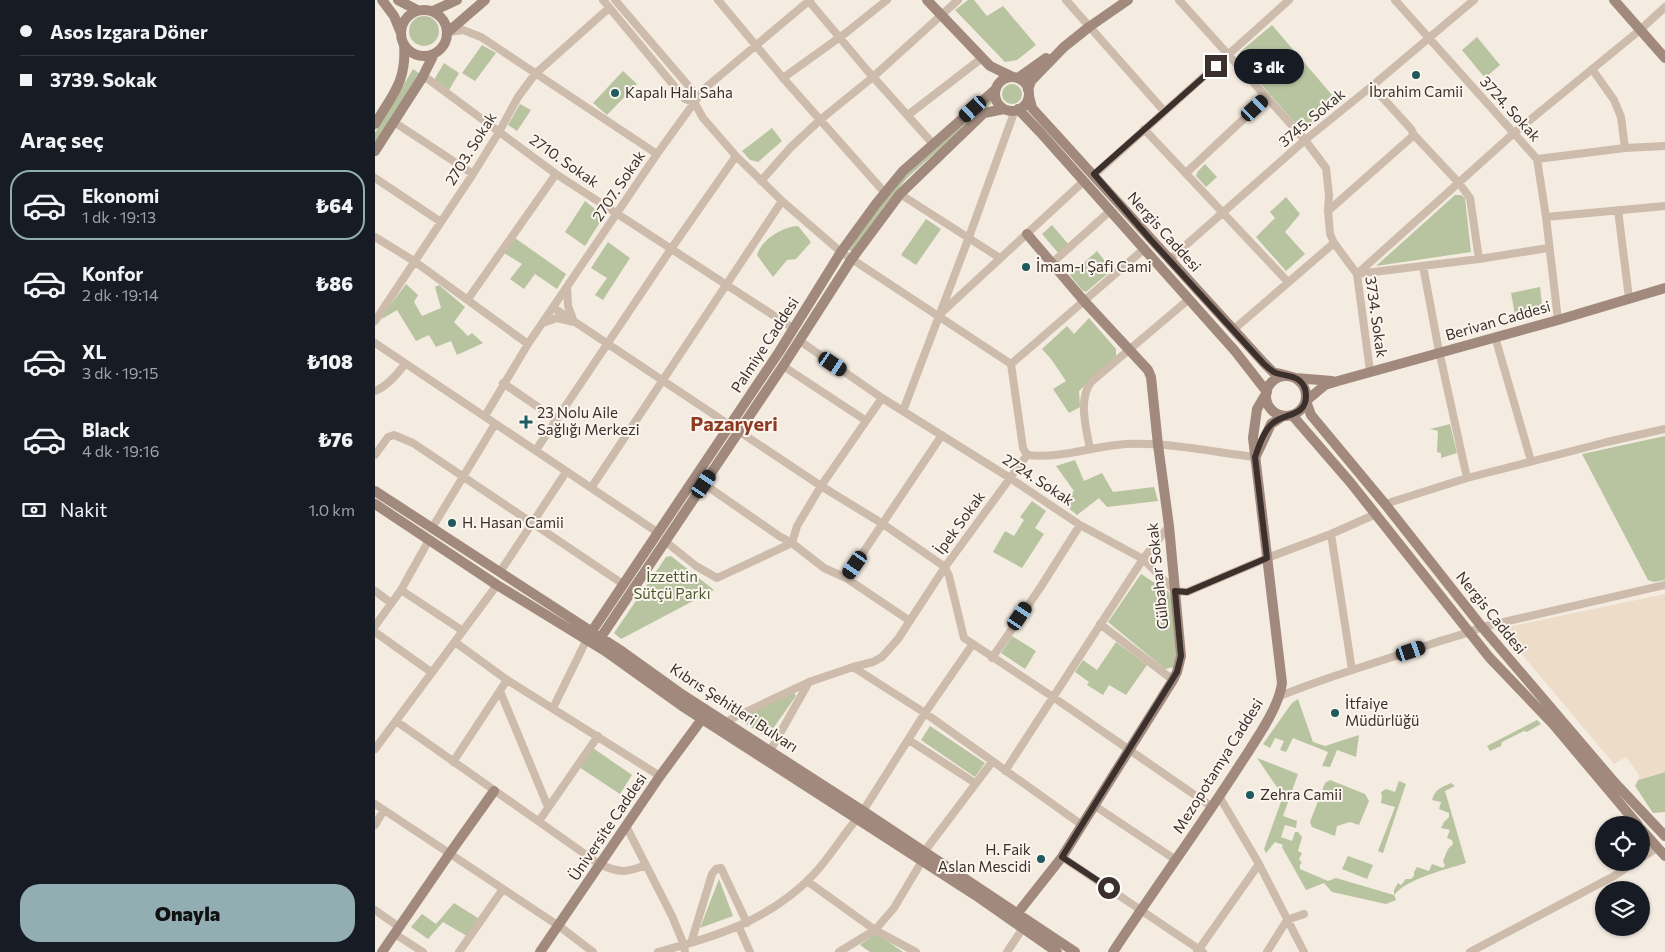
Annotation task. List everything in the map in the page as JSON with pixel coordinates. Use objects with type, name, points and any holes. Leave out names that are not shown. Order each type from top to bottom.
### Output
[{"type":"main road","points":[[375,124],[401,80],[405,60],[401,33],[394,16],[382,0]]},
{"type":"main road","points":[[398,0],[417,10],[433,11],[457,0]]},
{"type":"main road","points":[[375,151],[422,78],[434,54],[444,45],[448,32],[485,0]]},
{"type":"main road","points":[[927,0],[986,62],[1026,85],[1028,93]]},
{"type":"main road","points":[[986,62],[996,88],[996,100],[1004,108],[1016,110],[1024,105],[1031,81],[1064,47],[1128,0]]},
{"type":"main road","points":[[1614,0],[1665,58]]},
{"type":"main road","points":[[401,33],[407,17],[417,10]]},
{"type":"main road","points":[[433,11],[443,19],[448,32]]},
{"type":"main road","points":[[404,44],[413,53],[420,56],[434,54]]},
{"type":"main road","points":[[996,88],[1003,80],[1016,78],[1064,47]]},
{"type":"main road","name":"Palmiye Caddesi","points":[[594,641],[592,632],[730,425],[841,252],[903,171],[996,88]]},
{"type":"main road","name":"Nergis Caddesi","points":[[1028,93],[1033,108],[1233,330],[1273,372],[1292,377]]},
{"type":"main road","name":"Palmiye Caddesi","points":[[594,641],[666,542],[800,341],[851,260],[900,194],[984,113],[1004,108]]},
{"type":"main road","name":"Nergis Caddesi","points":[[1016,110],[1040,132],[1235,351],[1267,392]]},
{"type":"main road","name":"Gülbahar Sokak","points":[[1017,914],[1062,857],[1095,806],[1128,749],[1173,680],[1181,656],[1169,526],[1151,377],[1148,370],[1084,301],[1027,234]]},
{"type":"main road","name":"Berivan Caddesi","points":[[1338,380],[1558,320],[1665,288]]},
{"type":"main road","points":[[1292,377],[1301,382],[1305,388],[1306,401]]},
{"type":"main road","points":[[1287,415],[1274,412],[1267,402],[1267,392],[1276,379],[1292,377],[1338,380]]},
{"type":"main road","points":[[1255,457],[1271,424],[1287,415],[1298,412],[1306,401],[1325,385],[1338,380]]},
{"type":"main road","name":"Mezopotamya Caddesi","points":[[1113,952],[1212,807],[1250,748],[1280,696],[1282,683],[1253,438],[1257,409],[1267,392]]},
{"type":"main road","name":"Nergis Caddesi","points":[[1306,401],[1311,415],[1385,504],[1481,627],[1615,783],[1665,836]]},
{"type":"main road","name":"Nergis Caddesi","points":[[1287,415],[1376,514],[1468,633],[1553,724],[1630,816]]},
{"type":"main road","points":[[375,491],[592,632]]},
{"type":"main road","name":"Kıbrıs Şehitleri Bulvarı","points":[[375,504],[497,585],[594,641],[770,751],[860,815]]},
{"type":"main road","name":"Kıbrıs Şehitleri Bulvarı","points":[[594,641],[702,719],[860,815],[1075,952]]},
{"type":"main road","name":"Üniversite Caddesi","points":[[540,952],[660,776],[702,719]]},
{"type":"main road","points":[[382,952],[494,791]]},
{"type":"main road","points":[[1650,840],[1665,856]]},
{"type":"main road","name":"Kıbrıs Şehitleri Bulvarı","points":[[923,856],[1057,952]]},
{"type":"street","points":[[603,0],[685,99],[694,102]]},
{"type":"street","points":[[616,0],[692,90],[694,102],[703,118],[735,156],[761,181],[851,260],[1011,364],[1023,448],[1027,455],[1051,456],[1125,444],[1158,444],[1255,457]]},
{"type":"street","points":[[718,0],[783,78],[885,193]]},
{"type":"street","points":[[809,0],[873,77],[933,144]]},
{"type":"street","name":"2707. Sokak","points":[[485,416],[528,344],[657,154],[704,89],[809,0]]},
{"type":"street","points":[[783,78],[887,0]]},
{"type":"street","points":[[761,181],[791,147],[820,120],[873,77],[958,0]]},
{"type":"street","points":[[1066,0],[1164,111]]},
{"type":"street","name":"3734. Sokak","points":[[1179,0],[1305,140],[1326,168],[1330,234],[1334,243],[1357,274],[1370,371]]},
{"type":"street","points":[[1094,174],[1289,0]]},
{"type":"street","name":"3724. Sokak","points":[[1395,0],[1537,159],[1558,320]]},
{"type":"street","name":"3745. Sokak","points":[[1169,260],[1305,140],[1474,0]]},
{"type":"street","points":[[1357,274],[1514,133],[1640,30],[1665,7]]},
{"type":"street","name":"2703. Sokak","points":[[375,321],[473,174],[518,97],[535,74],[609,8]]},
{"type":"street","points":[[448,32],[463,30],[481,38],[657,154]]},
{"type":"street","points":[[908,115],[986,62]]},
{"type":"street","points":[[1592,70],[1614,100],[1621,117],[1625,148]]},
{"type":"street","name":"2710. Sokak","points":[[422,78],[428,79],[556,174],[793,328]]},
{"type":"street","points":[[1372,86],[1459,183],[1470,198],[1479,259]]},
{"type":"street","points":[[1186,173],[1267,97]]},
{"type":"street","points":[[903,411],[1016,110]]},
{"type":"street","points":[[394,122],[473,174]]},
{"type":"street","points":[[1144,129],[1287,282]]},
{"type":"street","points":[[1328,211],[1414,135]]},
{"type":"street","points":[[1537,159],[1625,148],[1665,146]]},
{"type":"street","points":[[536,450],[735,156]]},
{"type":"street","points":[[468,299],[556,174]]},
{"type":"street","points":[[375,178],[441,222]]},
{"type":"street","points":[[939,316],[1083,181]]},
{"type":"street","points":[[900,194],[1000,258]]},
{"type":"street","points":[[591,488],[782,200]]},
{"type":"street","points":[[1546,217],[1665,206]]},
{"type":"street","points":[[1618,210],[1629,298]]},
{"type":"street","points":[[1052,263],[1110,211]]},
{"type":"street","points":[[375,237],[414,261],[528,344]]},
{"type":"street","points":[[1233,330],[1334,243]]},
{"type":"street","points":[[1357,274],[1479,259],[1548,248]]},
{"type":"street","points":[[1011,364],[1144,249]]},
{"type":"street","points":[[1423,266],[1439,353],[1467,478]]},
{"type":"street","points":[[567,287],[568,306],[574,322]]},
{"type":"street","points":[[1090,449],[1085,418],[1085,391],[1091,382],[1188,300]]},
{"type":"street","points":[[554,308],[821,486],[883,524],[945,567],[949,576],[963,638],[1053,697],[1212,807]]},
{"type":"street","points":[[543,322],[557,318],[574,322]]},
{"type":"street","points":[[1495,337],[1531,461]]},
{"type":"street","name":"2724. Sokak","points":[[800,341],[882,398],[1011,478],[1081,525],[1143,560],[1175,591]]},
{"type":"street","points":[[375,343],[657,532]]},
{"type":"street","points":[[375,391],[379,390],[394,377],[405,364]]},
{"type":"street","points":[[783,366],[865,420]]},
{"type":"street","points":[[503,383],[557,420]]},
{"type":"street","points":[[666,542],[697,566],[717,578],[792,543],[797,526],[821,486],[882,398]]},
{"type":"street","points":[[432,528],[495,424]]},
{"type":"street","points":[[1385,504],[1467,478],[1665,429]]},
{"type":"street","points":[[375,456],[388,437],[394,435],[413,443],[623,584]]},
{"type":"street","points":[[846,578],[942,435]]},
{"type":"street","name":"İpek Sokak","points":[[729,725],[731,719],[809,682],[873,662],[882,657],[898,639],[945,567],[1027,455]]},
{"type":"street","points":[[500,572],[566,472]]},
{"type":"street","points":[[704,484],[792,543],[824,568],[846,578],[910,621]]},
{"type":"street","points":[[1175,591],[1187,592],[1376,514]]},
{"type":"street","points":[[992,658],[1081,525]]},
{"type":"street","points":[[1005,771],[1100,624],[1143,560],[1169,526]]},
{"type":"street","points":[[1331,534],[1351,670]]},
{"type":"street","points":[[375,626],[401,590],[429,540]]},
{"type":"street","points":[[375,749],[497,585]]},
{"type":"street","points":[[1280,696],[1323,678],[1468,633],[1481,627],[1665,585]]},
{"type":"street","points":[[401,590],[463,631]]},
{"type":"street","points":[[375,591],[391,603]]},
{"type":"street","points":[[1100,624],[1173,680]]},
{"type":"street","points":[[375,632],[431,672]]},
{"type":"street","points":[[553,708],[594,641]]},
{"type":"street","points":[[455,642],[507,680],[660,776]]},
{"type":"street","points":[[658,952],[687,947],[739,927],[783,902],[807,881],[860,815],[925,713],[972,644]]},
{"type":"street","points":[[853,667],[925,713],[1082,825]]},
{"type":"street","points":[[453,762],[507,680]]},
{"type":"street","points":[[770,751],[809,682]]},
{"type":"street","points":[[500,691],[548,807]]},
{"type":"street","points":[[396,721],[599,864],[622,872],[629,872],[645,865]]},
{"type":"street","points":[[539,821],[598,736]]},
{"type":"street","points":[[909,740],[975,783]]},
{"type":"street","points":[[839,952],[875,930],[894,908],[923,856],[992,762]]},
{"type":"street","points":[[1219,796],[1259,864],[1304,952]]},
{"type":"street","points":[[375,804],[559,926],[593,952]]},
{"type":"street","points":[[1095,806],[1176,860]]},
{"type":"street","points":[[375,825],[384,810]]},
{"type":"street","points":[[626,826],[687,947]]},
{"type":"street","points":[[1650,852],[1657,848]]},
{"type":"street","points":[[1062,857],[1200,951],[1259,864]]},
{"type":"street","points":[[687,947],[712,874],[716,869],[721,868],[747,923]]},
{"type":"street","points":[[1470,952],[1622,871]]},
{"type":"street","points":[[807,881],[875,930],[916,952]]},
{"type":"street","points":[[459,952],[503,889]]},
{"type":"street","points":[[375,910],[423,952]]},
{"type":"street","points":[[1267,952],[1287,920],[1304,914]]},
{"type":"street","points":[[739,927],[750,952]]},
{"type":"street","points":[[1007,952],[1023,928]]},
{"type":"green space","points":[[968,0],[974,0],[987,16],[1003,6],[1036,45],[1017,60],[1005,62],[955,10]]},
{"type":"green space","points":[[424,16],[435,20],[439,31],[435,42],[424,46],[413,42],[409,31],[413,20]]},
{"type":"green space","points":[[1272,25],[1338,102],[1303,132],[1238,58],[1241,51]]},
{"type":"green space","points":[[1477,37],[1500,65],[1485,78],[1462,50]]},
{"type":"green space","points":[[482,45],[496,53],[475,81],[462,73]]},
{"type":"green space","points":[[444,63],[459,73],[449,90],[434,80]]},
{"type":"green space","points":[[413,69],[420,74],[375,144],[375,133]]},
{"type":"green space","name":"Kapalı Halı Saha","points":[[623,71],[637,84],[607,115],[593,103]]},
{"type":"green space","points":[[1012,84],[1019,87],[1022,94],[1019,101],[1012,104],[1005,101],[1002,94],[1005,87]]},
{"type":"green space","points":[[991,97],[995,100],[907,178],[852,252],[849,250],[873,213],[907,172]]},
{"type":"green space","points":[[520,104],[531,110],[517,131],[508,125]]},
{"type":"green space","points":[[772,128],[782,141],[758,162],[750,160],[742,151]]},
{"type":"green space","points":[[1205,164],[1217,177],[1206,187],[1196,176]]},
{"type":"green space","points":[[1455,195],[1461,195],[1465,198],[1471,252],[1376,266]]},
{"type":"green space","points":[[1286,197],[1300,214],[1285,232],[1305,254],[1286,271],[1256,237],[1275,218],[1270,212]]},
{"type":"green space","points":[[585,201],[604,216],[585,246],[565,232]]},
{"type":"green space","points":[[926,219],[941,229],[916,265],[901,255]]},
{"type":"green space","points":[[1052,225],[1069,245],[1059,254],[1042,234]]},
{"type":"green space","points":[[798,226],[811,242],[796,259],[787,260],[773,277],[757,255],[763,244],[773,235],[779,231]]},
{"type":"green space","points":[[515,238],[566,274],[557,289],[535,274],[524,289],[510,279],[522,264],[504,253]]},
{"type":"green space","points":[[608,242],[630,258],[603,300],[595,295],[607,278],[591,268]]},
{"type":"green space","points":[[1097,251],[1112,270],[1086,292],[1082,290],[1070,275]]},
{"type":"green space","points":[[406,284],[418,295],[414,302],[422,316],[441,308],[435,287],[439,285],[465,307],[454,322],[468,336],[472,333],[483,343],[457,355],[451,341],[436,347],[429,335],[416,341],[397,310],[382,319]]},
{"type":"green space","points":[[1540,287],[1543,313],[1516,320],[1511,293]]},
{"type":"green space","points":[[1089,318],[1116,349],[1116,356],[1079,391],[1080,407],[1069,413],[1053,389],[1066,381],[1042,349],[1067,326],[1074,334]]},
{"type":"green space","points":[[1450,424],[1457,453],[1441,458],[1441,453],[1437,452],[1438,431],[1430,429]]},
{"type":"green space","points":[[1665,436],[1665,580],[1654,582],[1648,580],[1582,454]]},
{"type":"green space","points":[[1075,460],[1084,481],[1102,473],[1113,492],[1154,487],[1158,501],[1107,507],[1099,498],[1077,515],[1061,502],[1074,491],[1056,466]]},
{"type":"green space","points":[[1032,501],[1046,511],[1035,528],[1044,534],[1022,568],[993,552],[1005,531],[1014,536],[1024,520],[1020,517]]},
{"type":"green space","name":"İzzettin Sütçü Parkı","points":[[671,556],[714,590],[621,639],[614,633],[666,557]]},
{"type":"green space","points":[[1141,574],[1169,592],[1176,656],[1174,667],[1165,669],[1108,622]]},
{"type":"green space","points":[[1012,636],[1036,651],[1025,669],[1001,653]]},
{"type":"green space","points":[[1116,642],[1147,665],[1126,695],[1109,685],[1103,695],[1087,685],[1089,682],[1075,672],[1083,660],[1097,670]]},
{"type":"green space","points":[[794,692],[796,696],[767,737],[738,719]]},
{"type":"green space","points":[[1298,699],[1313,742],[1325,746],[1359,735],[1356,757],[1337,750],[1330,767],[1322,766],[1328,752],[1293,738],[1286,752],[1280,750],[1284,741],[1275,738],[1270,748],[1263,744],[1292,703]]},
{"type":"green space","points":[[1537,720],[1541,724],[1502,742],[1501,746],[1490,751],[1487,746]]},
{"type":"green space","points":[[930,726],[985,763],[975,777],[921,740]]},
{"type":"green space","points":[[593,748],[632,775],[620,794],[579,767]]},
{"type":"green space","points":[[1257,758],[1298,774],[1283,816],[1297,821],[1296,828],[1285,825],[1281,837],[1292,841],[1295,832],[1298,832],[1302,837],[1298,851],[1302,853],[1299,859],[1302,863],[1300,864],[1300,869],[1328,881],[1336,878],[1394,895],[1396,900],[1386,904],[1332,892],[1324,883],[1306,890],[1282,847],[1283,845],[1275,842],[1266,853],[1264,849],[1283,796]]},
{"type":"green space","points":[[1665,772],[1665,812],[1653,813],[1635,786],[1638,780]]},
{"type":"green space","points":[[1330,780],[1365,794],[1369,801],[1359,825],[1350,822],[1337,826],[1335,836],[1312,827],[1310,822],[1325,783]]},
{"type":"green space","points":[[1399,781],[1406,784],[1383,853],[1378,851],[1395,807],[1381,803],[1381,792],[1386,789],[1395,792]]},
{"type":"green space","points":[[1451,783],[1455,786],[1445,791],[1466,863],[1417,879],[1394,895],[1394,890],[1398,883],[1401,885],[1406,879],[1411,879],[1417,867],[1429,871],[1432,864],[1443,868],[1445,865],[1443,861],[1448,849],[1453,844],[1452,840],[1447,838],[1450,830],[1441,828],[1449,817],[1449,813],[1439,809],[1441,802],[1432,800],[1437,791]]},
{"type":"green space","points":[[1348,856],[1373,865],[1367,879],[1342,869]]},
{"type":"green space","points":[[719,879],[733,916],[700,928]]},
{"type":"green space","points":[[454,903],[478,918],[467,936],[443,922],[428,939],[411,927],[422,914],[436,924]]},
{"type":"green space","points":[[876,933],[903,952],[870,952],[860,945]]},
{"type":"shaded area","points":[[1665,594],[1665,772],[1638,780],[1639,775],[1626,757],[1614,764],[1504,633],[1504,628]]},
{"type":"place","name":"İbrahim Camii","points":[[1416,75]]},
{"type":"place","name":"Kapalı Halı Saha","points":[[615,93]]},
{"type":"place","name":"İmam-ı Şafi Cami","points":[[1026,267]]},
{"type":"place","name":"23 Nolu Aile Sağlığı Merkezi","points":[[526,422]]},
{"type":"place","name":"H. Hasan Camii","points":[[452,523]]},
{"type":"place","name":"İtfaiye Müdürlüğü","points":[[1335,713]]},
{"type":"place","name":"Zehra Camii","points":[[1250,795]]},
{"type":"place","name":"H. Faik Aslan Mescidi","points":[[1041,859]]},
{"type":"district","name":"Pazaryeri","points":[[734,424]]},
{"type":"route","points":[[1109,888],[1062,857],[1177,672],[1181,656],[1175,591],[1187,592],[1267,558],[1255,457],[1271,424],[1283,416],[1293,415],[1298,412],[1303,407],[1307,394],[1301,382],[1295,378],[1273,372],[1263,363],[1150,239],[1094,174],[1216,66]]}]
